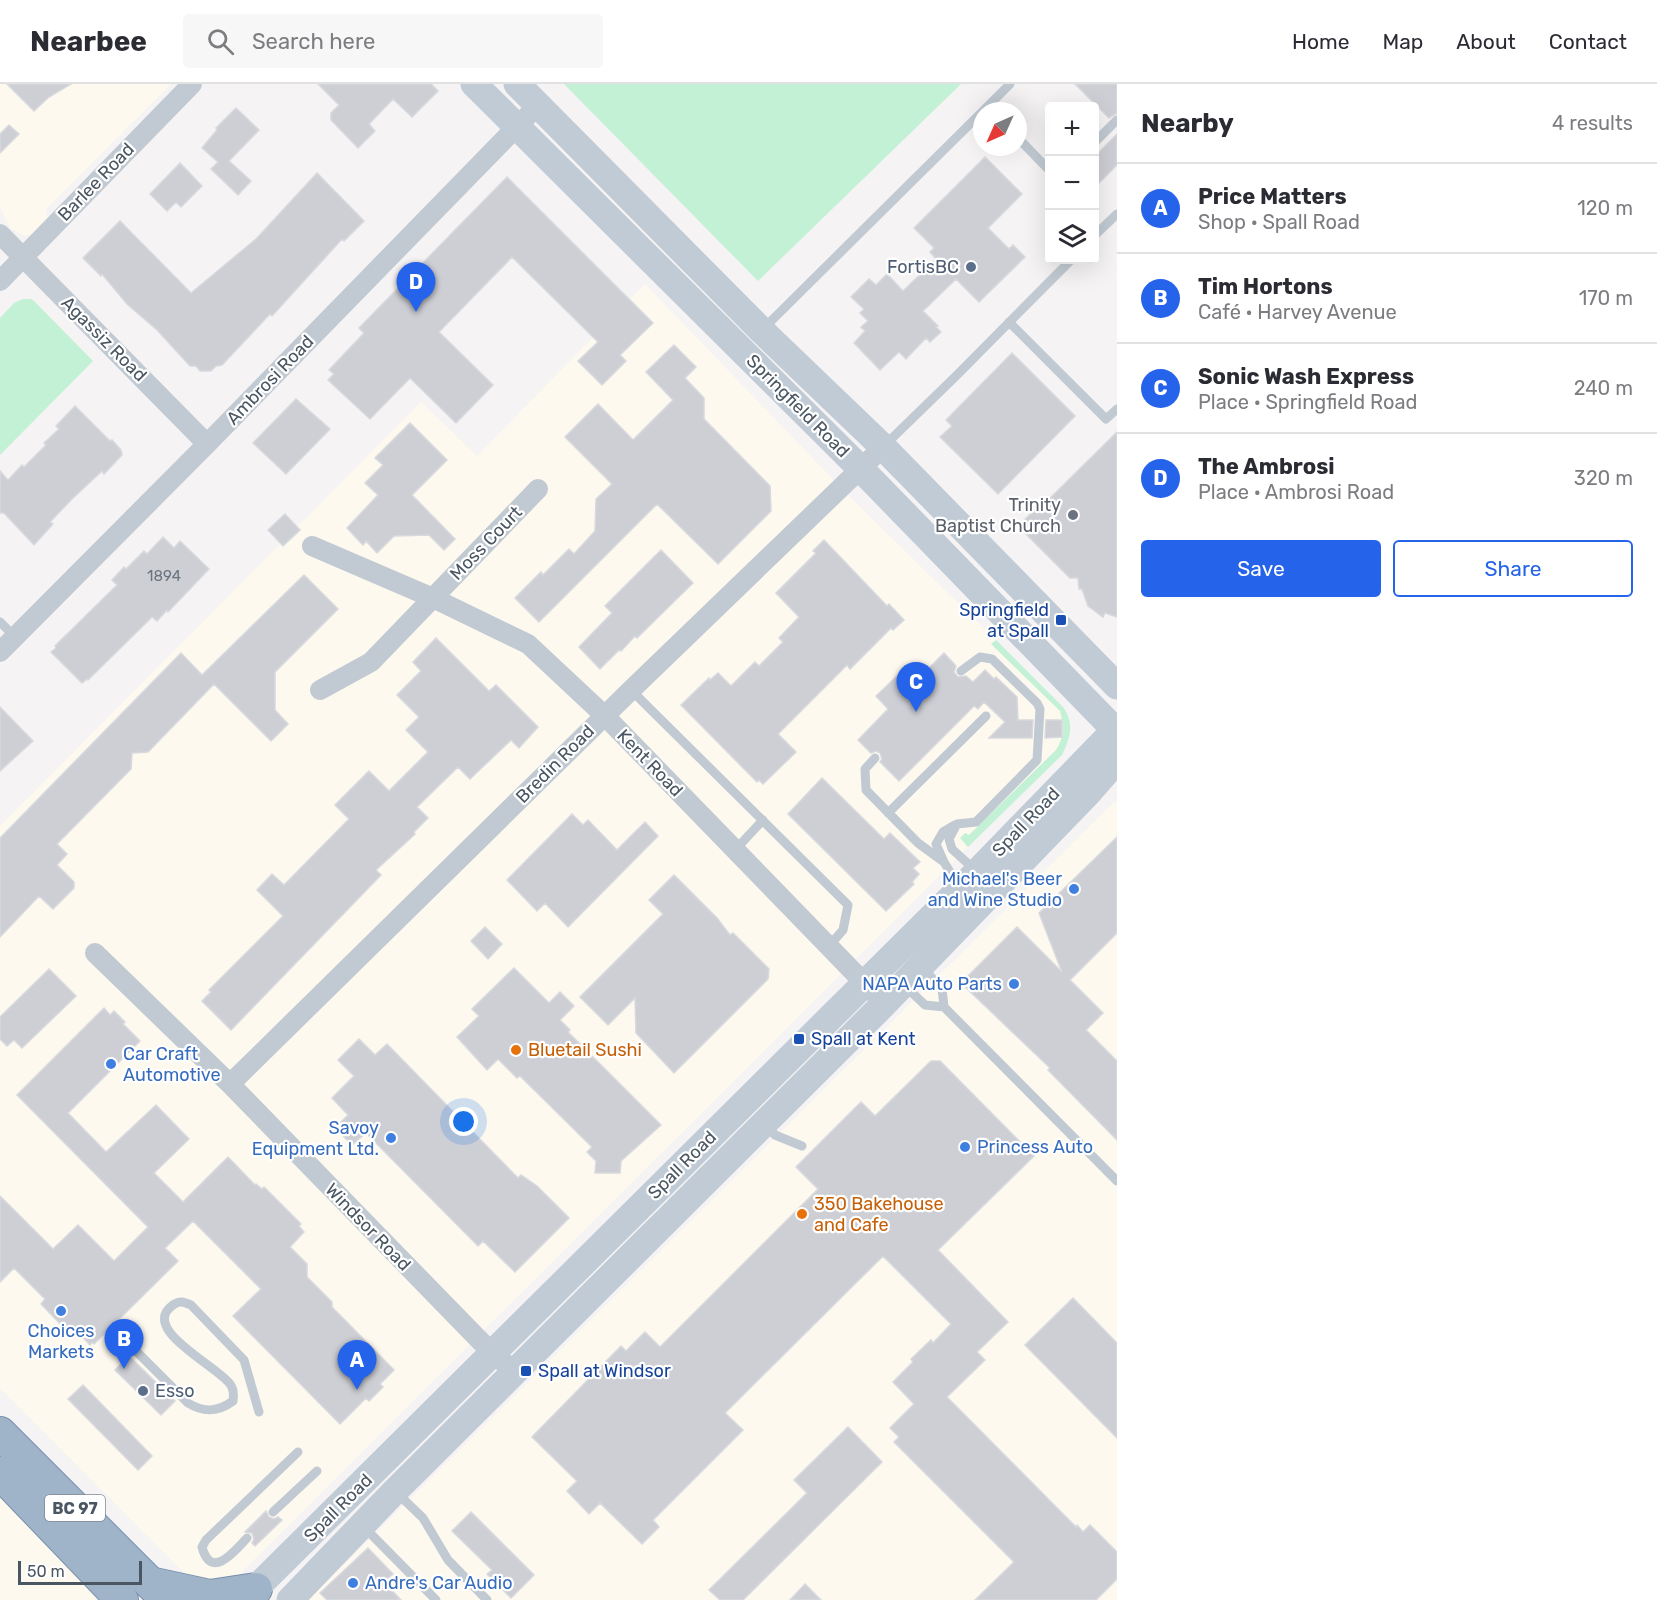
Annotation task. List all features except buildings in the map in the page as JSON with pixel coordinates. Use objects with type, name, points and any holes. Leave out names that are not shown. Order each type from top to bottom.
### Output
[{"type":"highway","name":"BC 97","points":[[0,1433],[158,1592]]},
{"type":"highway","name":"BC 97","points":[[0,1473],[120,1599]]},
{"type":"highway","points":[[158,1592],[210,1596],[250,1594]]},
{"type":"main road","name":"Springfield Road","points":[[474,84],[860,468],[1116,730]]},
{"type":"main road","name":"Springfield Road","points":[[517,84],[761,330],[883,447],[1117,686]]},
{"type":"main road","name":"Spall Road","points":[[250,1594],[969,880],[1116,730]]},
{"type":"main road","name":"Spall Road","points":[[290,1600],[361,1525],[884,1004],[1090,791],[1117,760]]},
{"type":"main road","points":[[1090,791],[1117,779]]},
{"type":"street","name":"Barlee Road","points":[[0,281],[192,84]]},
{"type":"street","name":"Ambrosi Road","points":[[0,652],[538,105]]},
{"type":"street","name":"Agassiz Road","points":[[0,234],[207,444]]},
{"type":"street","name":"Bredin Road","points":[[230,1084],[630,690],[883,447]]},
{"type":"street","name":"Moss Court","points":[[320,690],[371,662],[538,489]]},
{"type":"street","name":"Kent Road","points":[[312,546],[433,598],[528,644],[605,716],[884,1004]]},
{"type":"street","name":"Windsor Road","points":[[95,953],[230,1084],[492,1354],[515,1371]]},
{"type":"lane","points":[[993,102],[1010,84]]},
{"type":"lane","points":[[1099,139],[1117,120]]},
{"type":"lane","points":[[761,330],[973,123]]},
{"type":"lane","points":[[1027,147],[1045,166]]},
{"type":"lane","points":[[1099,233],[1116,218]]},
{"type":"lane","points":[[883,447],[1067,264]]},
{"type":"lane","points":[[1010,322],[1106,420],[1117,409]]},
{"type":"lane","points":[[0,622],[15,637]]},
{"type":"lane","points":[[944,862],[936,844],[943,832],[957,824],[976,822],[1037,760],[1041,717],[1037,703],[992,659],[980,657],[961,671]]},
{"type":"lane","points":[[630,690],[848,905],[843,930],[829,946]]},
{"type":"lane","points":[[888,813],[986,716]]},
{"type":"lane","points":[[875,758],[865,769],[866,790],[918,843],[969,880]]},
{"type":"lane","points":[[735,850],[763,820]]},
{"type":"lane","points":[[957,824],[949,839],[969,880]]},
{"type":"lane","points":[[912,975],[925,1005],[944,1007]]},
{"type":"lane","points":[[912,975],[942,988],[944,1007],[1117,1181]]},
{"type":"lane","points":[[764,1124],[775,1135],[802,1146]]},
{"type":"lane","points":[[122,1337],[188,1403],[198,1409],[218,1410],[233,1401],[234,1392],[231,1385],[216,1369],[174,1339],[163,1321],[165,1313],[174,1304],[182,1301],[191,1305],[244,1360],[259,1412]]},
{"type":"lane","points":[[248,1538],[225,1561],[215,1563],[204,1556],[202,1547],[206,1540],[298,1452]]},
{"type":"lane","points":[[273,1512],[316,1471]]},
{"type":"lane","points":[[395,1491],[423,1518],[448,1560],[487,1600]]},
{"type":"lane","points":[[361,1525],[436,1600]]},
{"type":"shaded area","points":[[0,84],[171,84],[46,209],[48,219],[35,236],[23,235],[10,228],[0,207]]},
{"type":"shaded area","points":[[645,284],[856,503],[996,640],[992,644],[1060,711],[1064,726],[1063,738],[1056,750],[969,835],[965,833],[960,838],[968,847],[237,1577],[214,1583],[187,1576],[0,1388],[0,826],[421,402],[477,456]]},
{"type":"shaded area","points":[[1117,801],[1117,1600],[308,1600],[1112,804]]},
{"type":"shaded area","points":[[0,1483],[114,1600],[0,1600]]},
{"type":"green space","points":[[564,84],[961,84],[758,281]]},
{"type":"green space","points":[[23,299],[34,301],[93,361],[0,455],[0,318],[14,303]]},
{"type":"green space","points":[[996,640],[1063,707],[1069,719],[1070,731],[1062,755],[968,847],[960,838],[965,833],[969,835],[1056,750],[1063,731],[1060,711],[991,644]]},
{"type":"place","name":"FortisBC","points":[[971,267]]},
{"type":"place","name":"The Ambrosi","points":[[416,312]]},
{"type":"place","name":"Trinity Baptist Church","points":[[1073,515]]},
{"type":"place","name":"Springfield at Spall","points":[[1061,620]]},
{"type":"place","name":"Sonic Wash Express","points":[[916,712]]},
{"type":"place","name":"Michael's Beer and Wine Studio","points":[[1074,889]]},
{"type":"place","name":"NAPA Auto Parts","points":[[1014,984]]},
{"type":"place","name":"Spall at Kent","points":[[799,1039]]},
{"type":"place","name":"Bluetail Sushi","points":[[516,1050]]},
{"type":"place","name":"Car Craft Automotive","points":[[111,1064]]},
{"type":"place","name":"Savoy Equipment Ltd.","points":[[391,1138]]},
{"type":"place","name":"Princess Auto","points":[[965,1147]]},
{"type":"place","name":"350 Bakehouse and Cafe","points":[[802,1214]]},
{"type":"place","name":"Choices Markets","points":[[61,1311]]},
{"type":"place","name":"Tim Hortons","points":[[124,1369]]},
{"type":"place","name":"Spall at Windsor","points":[[526,1371]]},
{"type":"place","name":"Price Matters","points":[[357,1390]]},
{"type":"place","name":"Esso","points":[[143,1391]]},
{"type":"place","name":"Andre's Car Audio","points":[[353,1583]]}]
